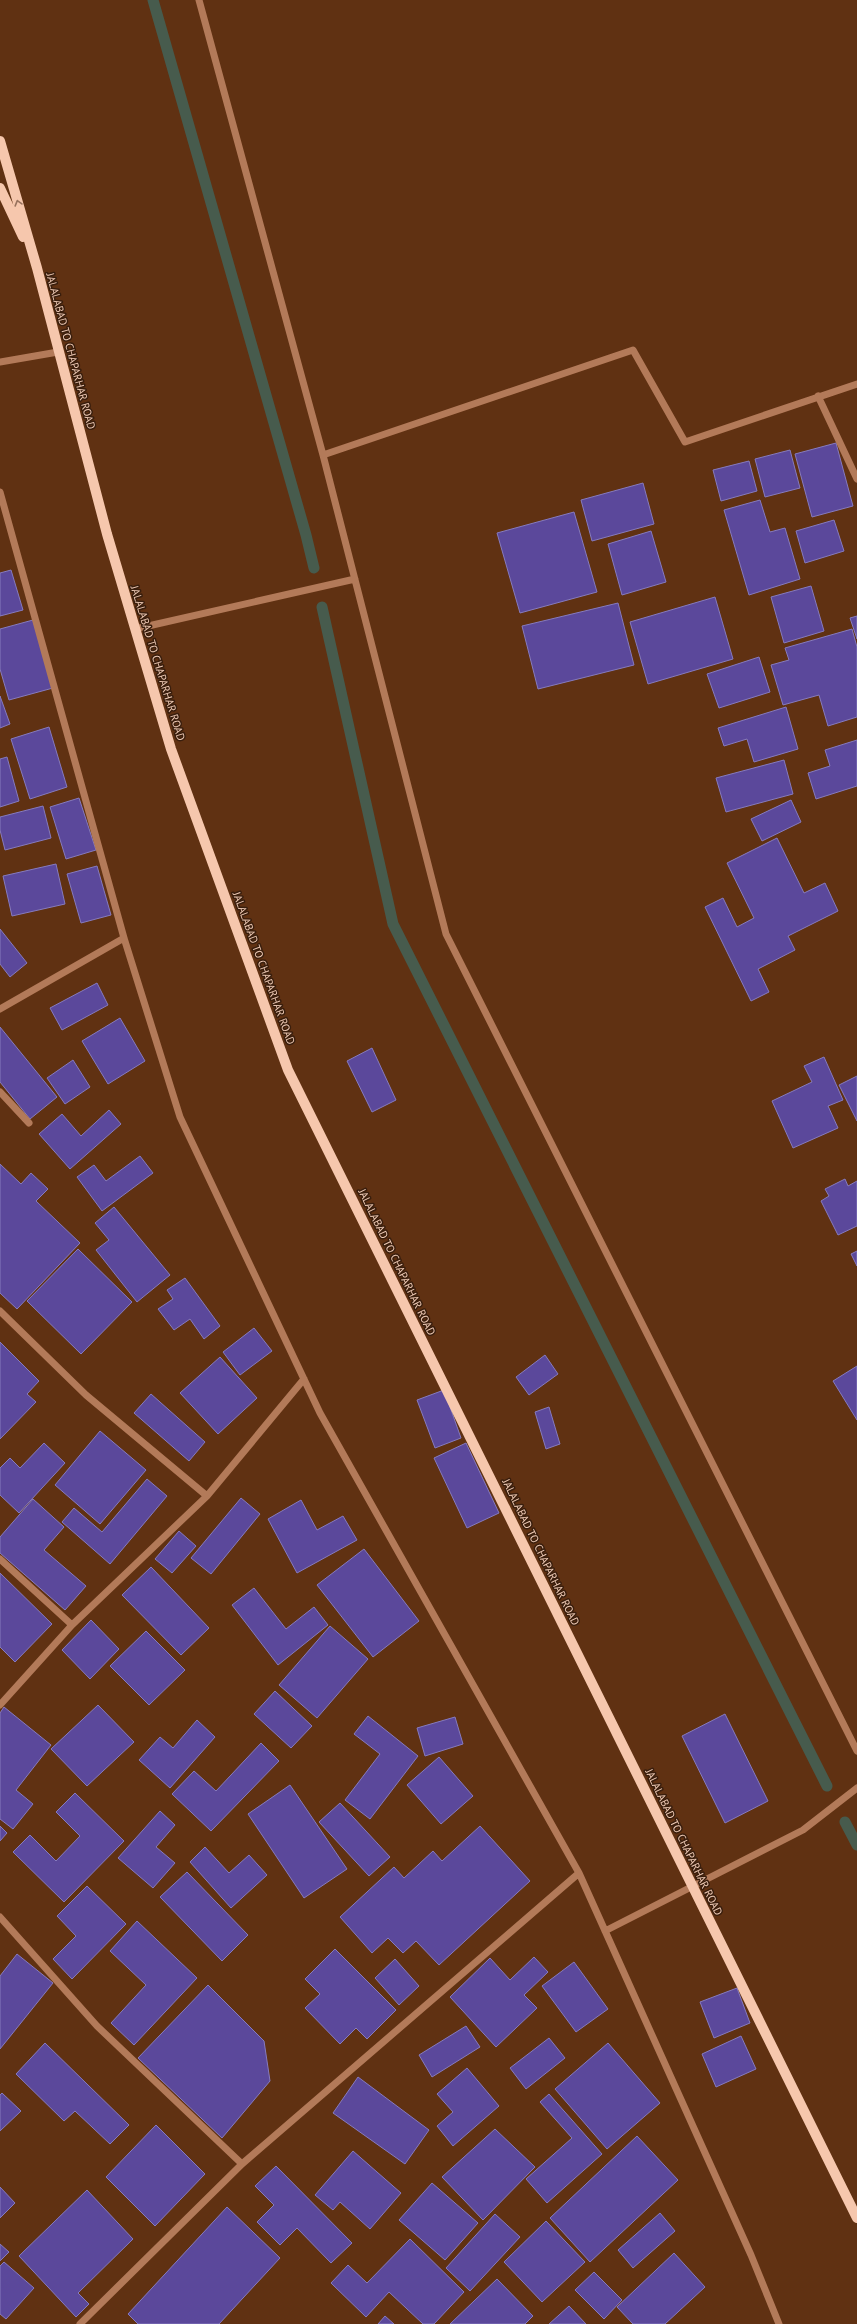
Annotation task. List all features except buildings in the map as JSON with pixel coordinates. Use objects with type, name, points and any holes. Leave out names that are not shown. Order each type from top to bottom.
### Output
[{"type":"main road","name":"JALALABAD TO CHAPARHAR ROAD","points":[[0,141],[37,268],[58,352],[135,629],[171,749],[288,1070],[857,2218]]},
{"type":"main road","name":"JALALABAD TO CHAPARHAR ROAD","points":[[0,188],[37,268]]},
{"type":"street","points":[[199,0],[323,455],[446,934],[857,1751]]},
{"type":"street","points":[[323,455],[632,350],[685,442],[857,384]]},
{"type":"street","points":[[0,362],[58,352]]},
{"type":"street","points":[[818,396],[857,479]]},
{"type":"street","points":[[0,492],[124,938],[180,1117],[320,1413],[579,1873],[751,2255],[778,2324]]},
{"type":"street","points":[[135,629],[355,579]]},
{"type":"street","points":[[0,1009],[124,938]]},
{"type":"street","points":[[0,1092],[29,1123]]},
{"type":"street","points":[[0,1311],[86,1395],[207,1496]]},
{"type":"street","points":[[0,1705],[72,1625],[207,1496],[304,1379]]},
{"type":"street","points":[[0,1559],[72,1625]]},
{"type":"street","points":[[605,1931],[692,1885],[803,1830],[857,1788]]},
{"type":"street","points":[[80,2324],[242,2164],[579,1873]]},
{"type":"street","points":[[0,1917],[97,2026],[242,2164]]},
{"type":"waterway","points":[[153,0],[306,535],[314,568]]},
{"type":"waterway","points":[[322,607],[393,924],[827,1786]]},
{"type":"waterway","points":[[845,1822],[857,1845]]}]
